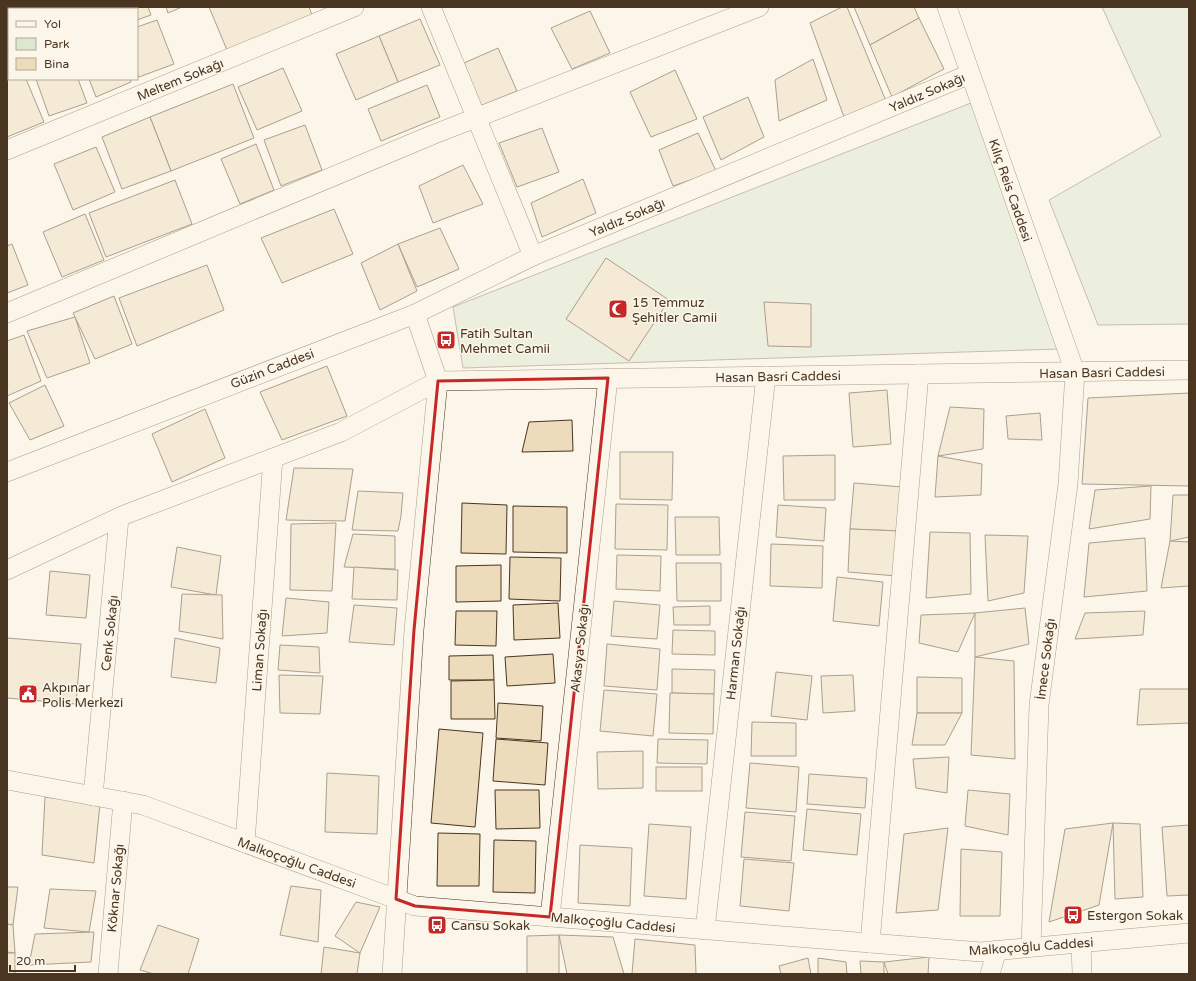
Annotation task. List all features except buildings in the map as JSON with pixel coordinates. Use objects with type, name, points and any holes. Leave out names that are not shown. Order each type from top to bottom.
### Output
[{"type":"street","name":"Meltem Sokağı","points":[[7,150],[354,7]]},
{"type":"street","points":[[431,7],[475,118],[533,256]]},
{"type":"street","points":[[7,313],[475,118],[759,7]]},
{"type":"street","name":"Kılıç Reis Caddesi","points":[[947,7],[1074,372]]},
{"type":"street","name":"Yaldız Sokağı","points":[[533,256],[970,74]]},
{"type":"street","name":"Güzin Caddesi","points":[[7,472],[415,314],[533,256]]},
{"type":"street","points":[[392,974],[414,630],[438,381],[415,314]]},
{"type":"street","name":"Hasan Basri Caddesi","points":[[438,381],[1189,370]]},
{"type":"street","name":"İmece Sokağı","points":[[1032,947],[1039,705],[1068,484],[1074,372]]},
{"type":"street","points":[[870,943],[919,374]]},
{"type":"street","name":"Harman Sokağı","points":[[705,930],[766,376]]},
{"type":"street","name":"Akasya Sokağı","points":[[550,917],[608,378]]},
{"type":"street","points":[[7,570],[119,518],[341,432],[438,381]]},
{"type":"street","name":"Liman Sokağı","points":[[245,843],[273,458]]},
{"type":"street","name":"Cenk Sokağı","points":[[93,796],[119,518]]},
{"type":"street","name":"Malkoçoğlu Caddesi","points":[[7,780],[143,805],[415,906],[981,952],[1189,933]]},
{"type":"street","name":"Köknar Sokağı","points":[[108,974],[123,801]]},
{"type":"street","points":[[1081,943],[1082,974]]},
{"type":"street","points":[[990,974],[997,950]]},
{"type":"highlighted area","points":[[608,378],[550,917],[415,906],[396,899],[414,630],[438,381]]},
{"type":"green space","points":[[1102,7],[1189,7],[1189,324],[1098,325],[1049,200],[1161,136]]},
{"type":"green space","points":[[971,103],[1059,349],[463,368],[453,307]]},
{"type":"place","name":"15 Temmuz Şehitler Camii","points":[[618,309]]},
{"type":"place","name":"Fatih Sultan Mehmet Camii","points":[[446,340]]},
{"type":"place","name":"Akpınar Polis Merkezi","points":[[28,694]]},
{"type":"place","name":"Estergon Sokak","points":[[1073,915]]},
{"type":"place","name":"Cansu Sokak","points":[[437,925]]}]
